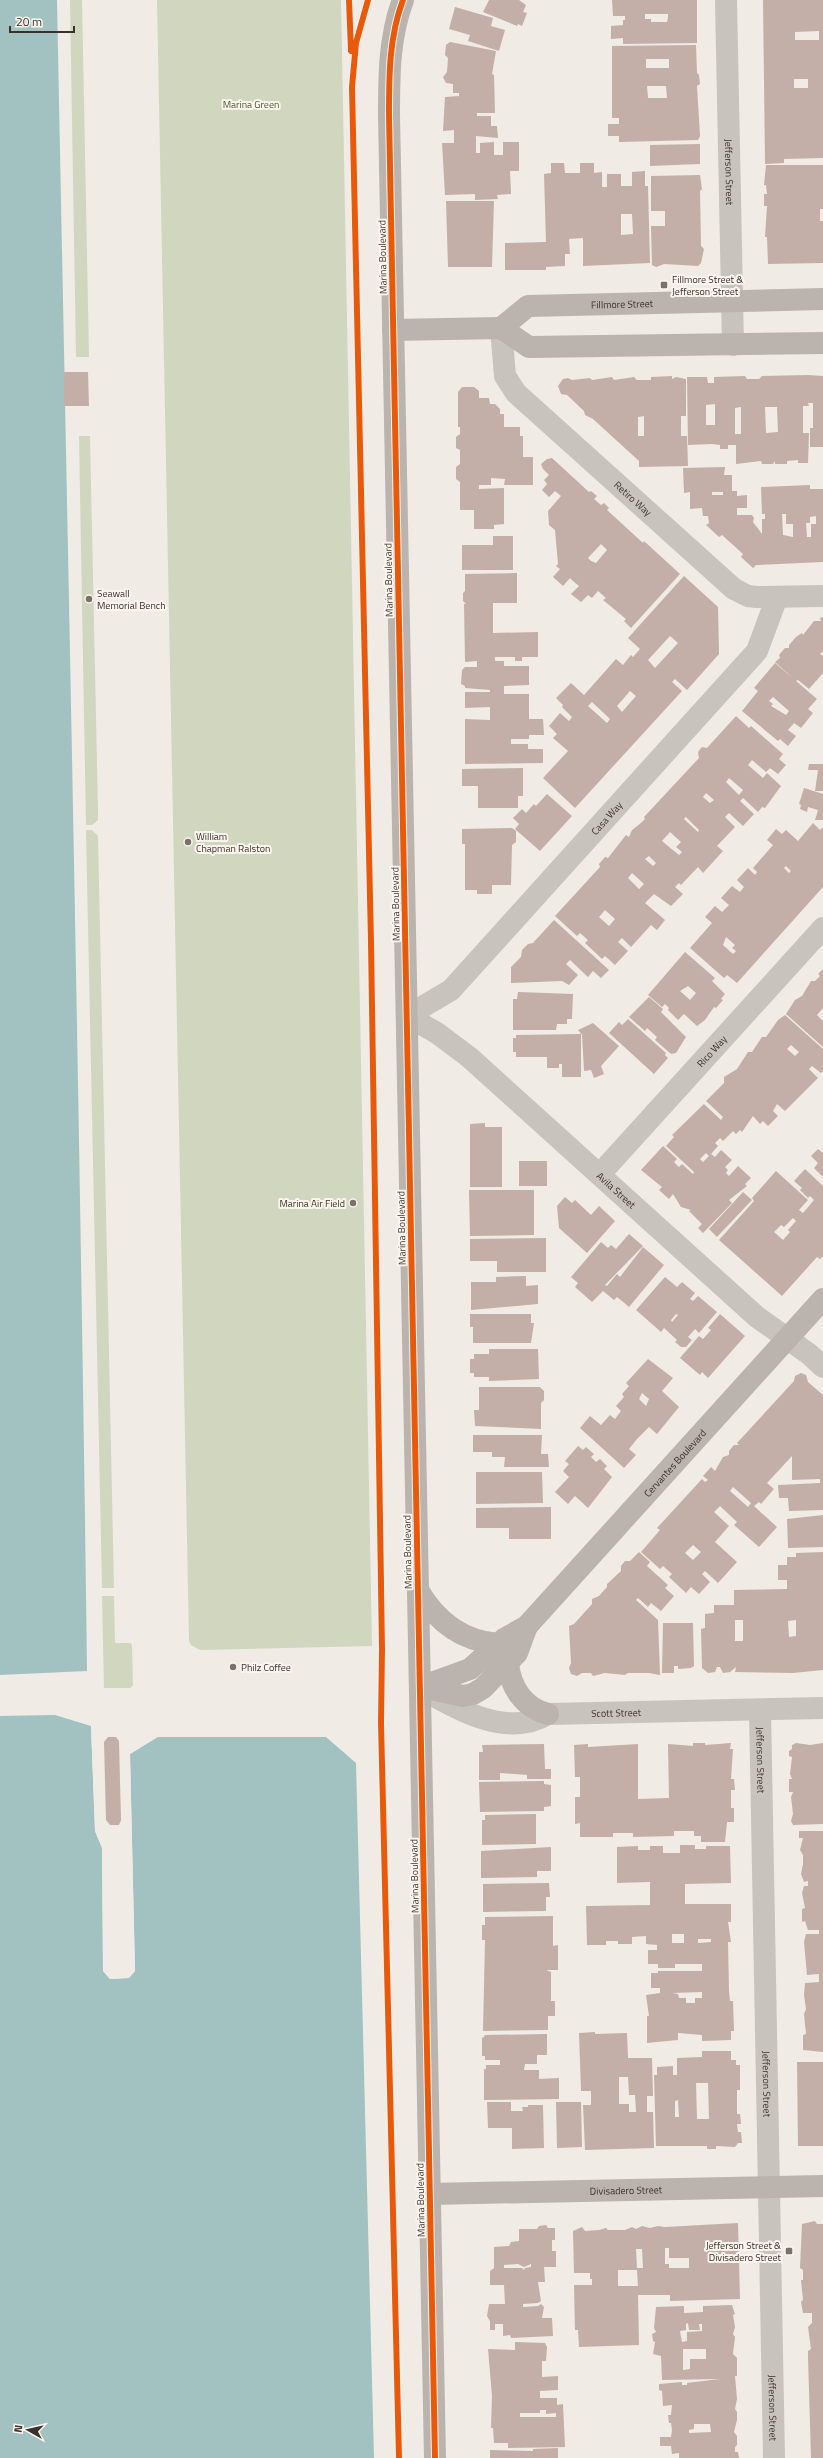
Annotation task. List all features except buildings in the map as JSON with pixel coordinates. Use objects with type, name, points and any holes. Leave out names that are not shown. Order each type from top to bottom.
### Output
[{"type":"main road","name":"Marina Boulevard","points":[[403,0],[393,34],[389,77],[435,2458]]},
{"type":"main road","name":"Fillmore Street","points":[[501,328],[528,306],[823,299]]},
{"type":"main road","points":[[393,330],[501,328],[529,348],[823,343]]},
{"type":"main road","name":"Cervantes Boulevard","points":[[420,1687],[463,1696],[473,1694],[483,1688],[503,1654],[517,1652],[527,1626],[823,1299]]},
{"type":"main road","points":[[418,1590],[434,1614],[455,1632],[503,1654],[514,1685],[524,1701],[539,1711],[548,1714]]},
{"type":"main road","name":"Divisadero Street","points":[[430,2194],[823,2186]]},
{"type":"street","name":"Jefferson Street","points":[[726,0],[733,344]]},
{"type":"street","name":"Retiro Way","points":[[501,328],[505,376],[516,393],[734,589],[748,596],[823,596]]},
{"type":"street","name":"Casa Way","points":[[407,1016],[451,990],[752,656],[757,650],[777,597]]},
{"type":"street","name":"Rico Way","points":[[600,1174],[823,928]]},
{"type":"street","name":"Avila Street","points":[[407,1016],[437,1033],[469,1057],[757,1317],[787,1338],[823,1367]]},
{"type":"street","name":"Scott Street","points":[[420,1687],[451,1705],[484,1718],[528,1722],[548,1714],[823,1708]]},
{"type":"street","name":"Jefferson Street","points":[[760,1710],[774,2458]]},
{"type":"green space","points":[[70,0],[82,0],[89,357],[76,357]]},
{"type":"green space","name":"Marina Green","points":[[157,0],[341,0],[372,1646],[200,1650],[191,1645],[189,1641]]},
{"type":"green space","points":[[79,436],[90,436],[98,811],[98,820],[92,825],[86,825]]},
{"type":"green space","points":[[86,830],[92,830],[98,836],[114,1588],[102,1588]]},
{"type":"green space","points":[[102,1596],[114,1596],[115,1643],[131,1643],[132,1646],[133,1685],[130,1688],[104,1688]]},
{"type":"water","points":[[0,0],[57,0],[77,1044],[87,1671],[0,1675]]},
{"type":"water","points":[[55,1715],[91,1726],[95,1831],[102,1848],[103,1971],[110,1979],[129,1978],[135,1971],[130,1754],[158,1737],[326,1737],[356,1763],[374,2458],[0,2458],[0,1716]]},
{"type":"pier","points":[[91,1726],[93,1726],[95,1756],[97,1831],[104,1848],[105,1970],[111,1977],[128,1976],[133,1970],[128,1754],[138,1746],[140,1748],[130,1754],[135,1971],[129,1978],[110,1979],[103,1971],[102,1848],[95,1831]]},
{"type":"cycle path","points":[[349,0],[351,51]]},
{"type":"cycle path","points":[[368,0],[356,43],[352,87],[371,942],[382,1649],[381,1723],[399,2458]]},
{"type":"cycle path","points":[[403,0],[398,14],[392,42],[389,115],[435,2458]]},
{"type":"place","name":"Fillmore Street & Jefferson Street","points":[[664,285]]},
{"type":"place","name":"Seawall Memorial Bench","points":[[89,599]]},
{"type":"place","name":"William Chapman Ralston","points":[[188,842]]},
{"type":"place","name":"Marina Air Field","points":[[353,1203]]},
{"type":"place","name":"Philz Coffee","points":[[233,1667]]},
{"type":"place","name":"Jefferson Street & Divisadero Street","points":[[789,2251]]}]
